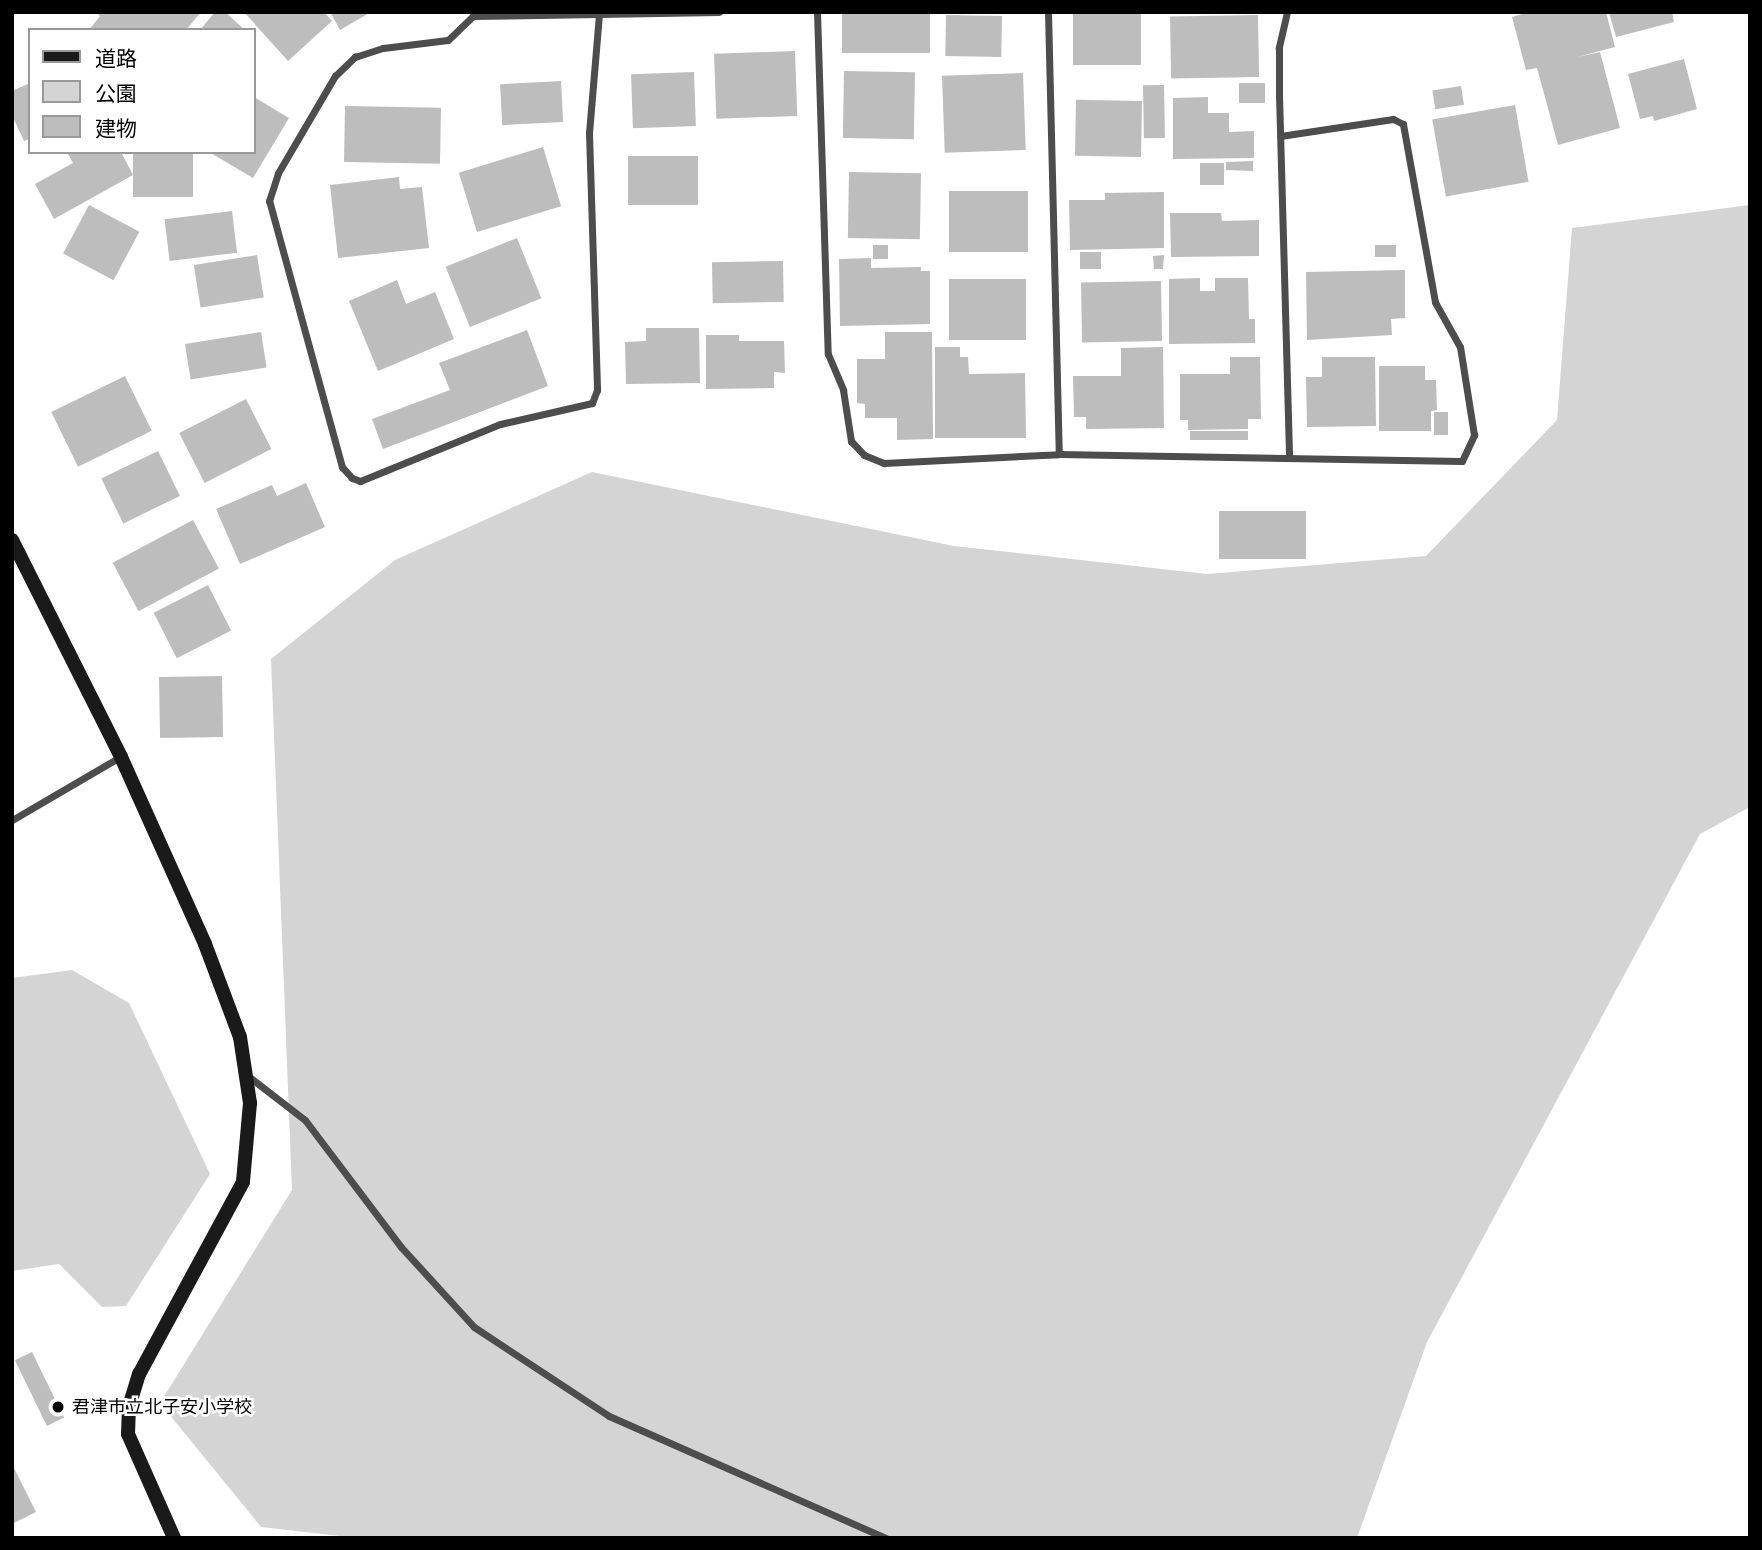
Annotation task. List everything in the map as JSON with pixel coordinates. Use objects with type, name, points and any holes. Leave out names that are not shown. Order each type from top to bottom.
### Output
[{"type":"street","points":[[599,14],[589,133],[593,362],[597,390],[592,403],[500,424],[360,481],[342,467],[269,201],[278,173],[329,86],[355,57],[383,48],[448,40],[472,14],[719,12]]},
{"type":"street","points":[[817,12],[828,354],[843,390],[851,440],[864,456],[884,463],[1059,454],[1462,461],[1474,435],[1460,347],[1435,302],[1403,124],[1393,119],[1280,136]]},
{"type":"street","points":[[1048,12],[1059,454]]},
{"type":"street","points":[[1287,12],[1279,48],[1289,457]]},
{"type":"street","points":[[12,540],[121,757],[232,1011],[246,1074],[250,1103],[243,1182],[139,1374],[129,1406],[128,1434],[174,1538]]},
{"type":"street","points":[[12,820],[121,757]]},
{"type":"street","points":[[246,1074],[305,1120],[401,1247],[474,1327],[609,1416],[886,1538]]},
{"type":"green space","points":[[1750,205],[1750,807],[1700,834],[1427,1342],[1357,1538],[358,1538],[261,1527],[160,1403],[292,1190],[271,659],[395,560],[592,472],[954,546],[1207,574],[1426,556],[1557,420],[1572,228]]},
{"type":"green space","points":[[72,970],[129,1003],[210,1174],[126,1306],[102,1307],[59,1264],[12,1271],[12,978]]},
{"type":"building","points":[[95,12],[201,12],[188,28],[91,28],[100,16]]},
{"type":"building","points":[[215,12],[225,12],[243,28],[202,28]]},
{"type":"building","points":[[244,12],[324,12],[332,21],[288,61]]},
{"type":"building","points":[[330,12],[371,12],[340,30]]},
{"type":"building","points":[[842,12],[930,12],[930,53],[842,53]]},
{"type":"building","points":[[1073,12],[1141,12],[1141,65],[1073,65]]},
{"type":"building","points":[[1530,12],[1606,12],[1615,47],[1577,57],[1600,52],[1620,128],[1558,145],[1537,68],[1526,70],[1512,17]]},
{"type":"building","points":[[1609,12],[1672,12],[1674,22],[1616,37]]},
{"type":"building","points":[[946,15],[1002,16],[1001,57],[945,56]]},
{"type":"building","points":[[1258,15],[1259,77],[1171,79],[1170,17]]},
{"type":"building","points":[[795,51],[797,116],[716,119],[714,54]]},
{"type":"building","points":[[1684,59],[1697,109],[1654,121],[1653,116],[1640,119],[1628,74]]},
{"type":"building","points":[[844,71],[915,72],[914,139],[843,138]]},
{"type":"building","points":[[694,72],[696,126],[633,128],[631,74]]},
{"type":"building","points":[[1023,73],[1026,150],[945,153],[942,76]]},
{"type":"building","points":[[561,81],[563,122],[502,125],[500,84]]},
{"type":"building","points":[[1239,83],[1265,83],[1265,103],[1239,103]]},
{"type":"building","points":[[28,84],[28,140],[24,141],[12,115],[12,91]]},
{"type":"building","points":[[1143,85],[1164,85],[1165,138],[1144,138]]},
{"type":"building","points":[[1461,86],[1464,105],[1435,109],[1432,91]]},
{"type":"building","points":[[1208,97],[1208,113],[1229,113],[1229,132],[1254,131],[1254,158],[1173,159],[1173,98]]},
{"type":"building","points":[[256,98],[289,118],[253,178],[212,154],[256,154]]},
{"type":"building","points":[[1076,100],[1142,101],[1141,157],[1075,156]]},
{"type":"building","points":[[1515,105],[1529,182],[1446,196],[1432,120]]},
{"type":"building","points":[[345,106],[441,108],[440,164],[344,162]]},
{"type":"building","points":[[543,147],[561,206],[477,232],[459,173]]},
{"type":"building","points":[[68,154],[122,154],[133,175],[54,219],[35,184],[73,163]]},
{"type":"building","points":[[133,154],[193,154],[193,197],[133,197]]},
{"type":"building","points":[[628,156],[698,156],[698,205],[628,205]]},
{"type":"building","points":[[1253,161],[1253,171],[1226,170],[1226,162]]},
{"type":"building","points":[[1200,163],[1224,163],[1224,185],[1200,185]]},
{"type":"building","points":[[849,172],[921,173],[920,239],[848,238]]},
{"type":"building","points":[[399,177],[400,189],[422,187],[429,248],[338,258],[330,185]]},
{"type":"building","points":[[949,191],[1028,191],[1028,252],[949,252]]},
{"type":"building","points":[[1164,192],[1164,248],[1070,250],[1069,200],[1105,200],[1105,193]]},
{"type":"building","points":[[89,205],[139,232],[114,280],[63,254]]},
{"type":"building","points":[[232,211],[237,253],[170,261],[165,219]]},
{"type":"building","points":[[1170,213],[1221,213],[1222,221],[1259,220],[1259,256],[1171,257]]},
{"type":"building","points":[[517,238],[541,298],[470,327],[446,267]]},
{"type":"building","points":[[873,245],[888,245],[888,259],[873,259]]},
{"type":"building","points":[[1375,245],[1396,245],[1396,257],[1375,257]]},
{"type":"building","points":[[1080,252],[1101,252],[1101,269],[1080,269]]},
{"type":"building","points":[[257,255],[264,297],[201,307],[194,265]]},
{"type":"building","points":[[1164,255],[1163,269],[1154,269],[1153,256]]},
{"type":"building","points":[[871,258],[871,268],[921,267],[921,271],[930,271],[930,324],[840,326],[839,259]]},
{"type":"building","points":[[783,261],[784,302],[713,303],[712,262]]},
{"type":"building","points":[[1405,270],[1405,318],[1391,319],[1392,335],[1307,340],[1306,272]]},
{"type":"building","points":[[1200,278],[1200,291],[1215,291],[1215,278],[1248,278],[1249,319],[1255,319],[1255,343],[1169,344],[1169,279]]},
{"type":"building","points":[[949,279],[1026,279],[1026,340],[949,340]]},
{"type":"building","points":[[397,280],[406,304],[435,292],[454,339],[378,371],[349,301]]},
{"type":"building","points":[[1161,281],[1162,341],[1082,342],[1081,282]]},
{"type":"building","points":[[646,328],[699,328],[700,383],[626,384],[625,342],[646,341]]},
{"type":"building","points":[[527,330],[548,386],[383,449],[372,419],[450,390],[439,363]]},
{"type":"building","points":[[261,332],[267,368],[191,380],[185,344]]},
{"type":"building","points":[[885,332],[932,332],[933,439],[897,440],[897,418],[865,418],[865,404],[857,403],[857,359],[885,359]]},
{"type":"building","points":[[706,335],[739,335],[739,341],[784,341],[785,373],[774,372],[774,388],[706,389]]},
{"type":"building","points":[[935,347],[960,347],[960,357],[968,357],[969,374],[1025,373],[1026,438],[935,438]]},
{"type":"building","points":[[1163,347],[1164,428],[1086,429],[1086,417],[1074,417],[1073,376],[1121,376],[1121,348]]},
{"type":"building","points":[[1230,357],[1260,357],[1261,419],[1248,419],[1248,429],[1188,430],[1188,420],[1180,420],[1180,374],[1230,374]]},
{"type":"building","points":[[1322,357],[1375,357],[1376,426],[1307,427],[1306,377],[1322,377]]},
{"type":"building","points":[[1379,366],[1425,366],[1425,380],[1436,380],[1437,410],[1431,411],[1431,431],[1379,431]]},
{"type":"building","points":[[125,376],[152,431],[78,467],[51,412]]},
{"type":"building","points":[[246,399],[271,449],[205,483],[179,433]]},
{"type":"building","points":[[1434,412],[1448,412],[1448,435],[1434,435]]},
{"type":"building","points":[[1190,431],[1248,431],[1248,440],[1190,440]]},
{"type":"building","points":[[158,451],[180,496],[123,524],[101,479]]},
{"type":"building","points":[[306,483],[325,527],[240,564],[216,509],[272,485],[277,496]]},
{"type":"building","points":[[1219,511],[1306,511],[1306,559],[1219,559]]},
{"type":"building","points":[[193,520],[219,569],[138,611],[113,563]]},
{"type":"building","points":[[208,585],[231,630],[177,658],[154,613]]},
{"type":"building","points":[[222,676],[223,737],[160,738],[159,677]]},
{"type":"building","points":[[32,1352],[64,1418],[47,1426],[15,1360]]},
{"type":"building","points":[[12,1464],[36,1512],[12,1524]]},
{"type":"place","name":"君津市立北子安小学校","points":[[58,1407]]}]
